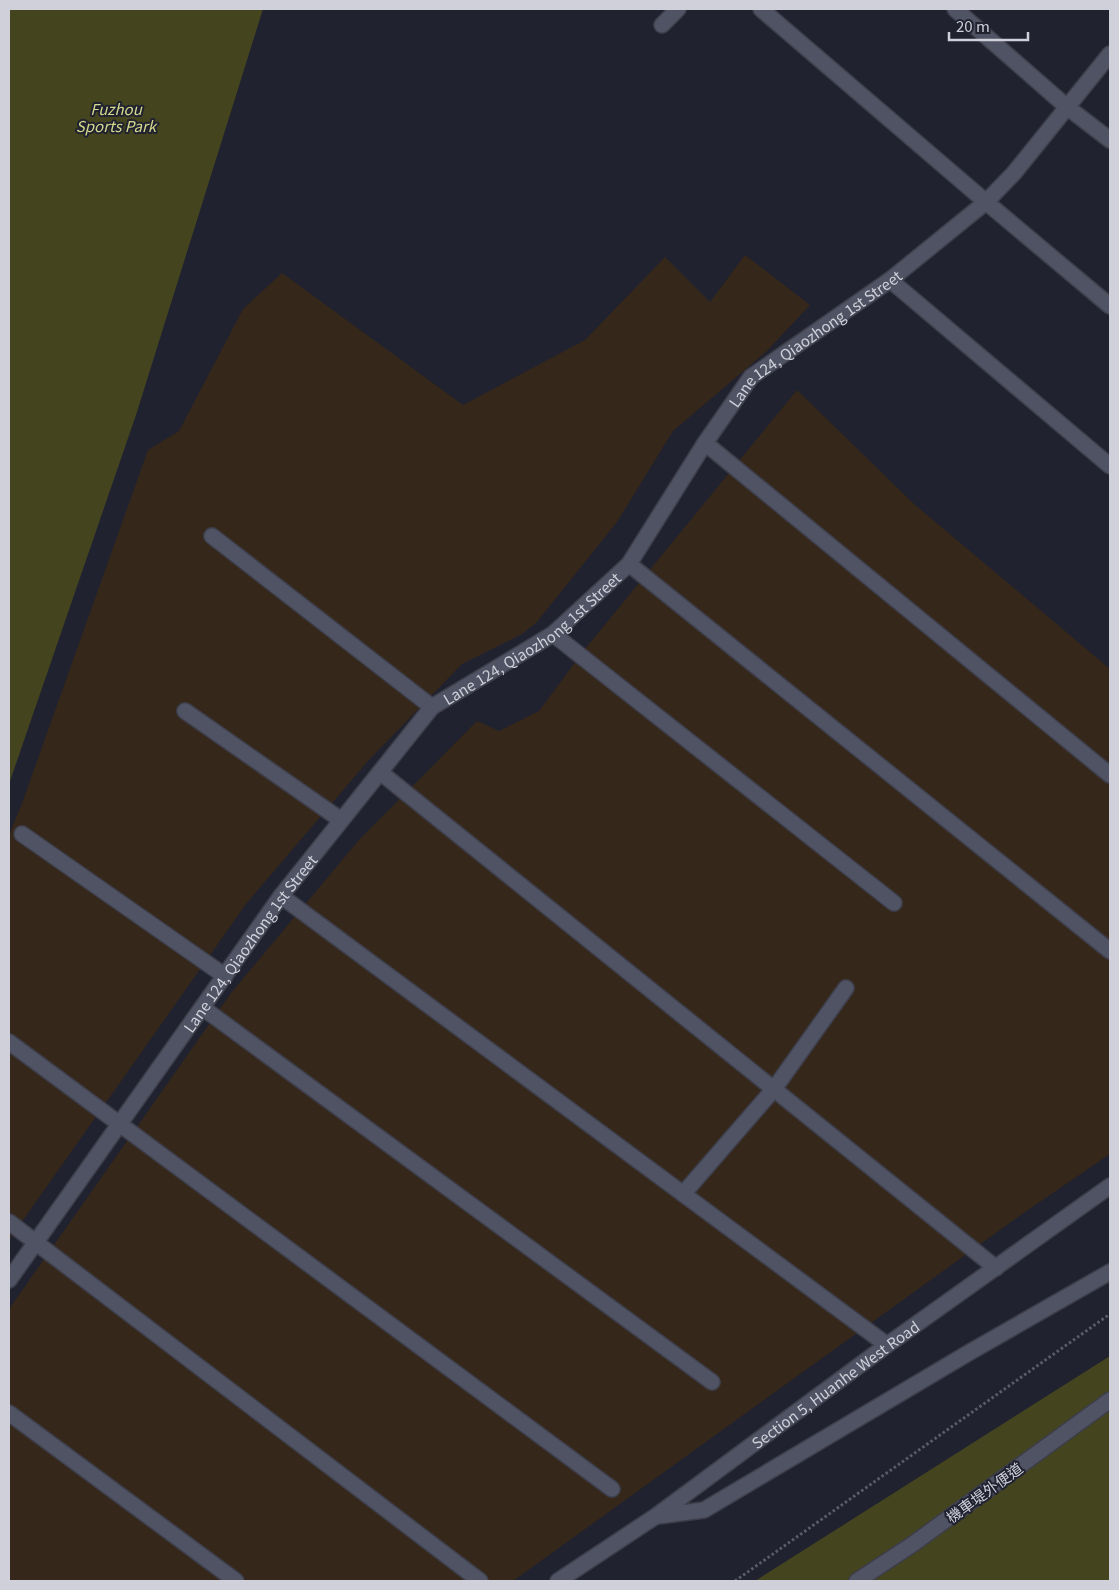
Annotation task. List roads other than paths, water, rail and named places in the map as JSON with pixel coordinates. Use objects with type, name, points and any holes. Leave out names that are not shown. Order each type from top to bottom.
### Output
[{"type":"street","points":[[662,25],[678,9]]},
{"type":"street","points":[[761,9],[1110,306]]},
{"type":"street","points":[[955,9],[1067,107],[1110,140]]},
{"type":"street","name":"Lane 124, Qiaozhong 1st Street","points":[[9,1280],[281,896],[432,707],[554,634],[629,564],[705,443],[751,377],[890,280],[986,202],[1014,173],[1110,54]]},
{"type":"street","points":[[890,280],[1110,466]]},
{"type":"street","points":[[705,443],[1110,775]]},
{"type":"street","points":[[212,536],[432,707]]},
{"type":"street","points":[[629,564],[1110,951]]},
{"type":"street","points":[[554,634],[894,902]]},
{"type":"street","points":[[185,711],[342,820]]},
{"type":"street","points":[[380,772],[996,1268]]},
{"type":"street","points":[[22,834],[225,976]]},
{"type":"street","points":[[281,896],[887,1345]]},
{"type":"street","points":[[683,1194],[774,1089],[846,988]]},
{"type":"street","points":[[203,1008],[712,1382]]},
{"type":"street","points":[[9,1042],[612,1489]]},
{"type":"street","name":"Section 5, Huanhe West Road","points":[[558,1581],[656,1516],[887,1345],[1110,1186]]},
{"type":"street","points":[[9,1222],[480,1581]]},
{"type":"street","points":[[656,1516],[704,1510],[970,1352],[1110,1272]]},
{"type":"street","name":"機車堤外便道","points":[[858,1581],[913,1544],[1110,1400]]},
{"type":"street","points":[[9,1413],[236,1581]]},
{"type":"park label","name":"Fuzhou Sports Park","points":[[116,116]]}]
